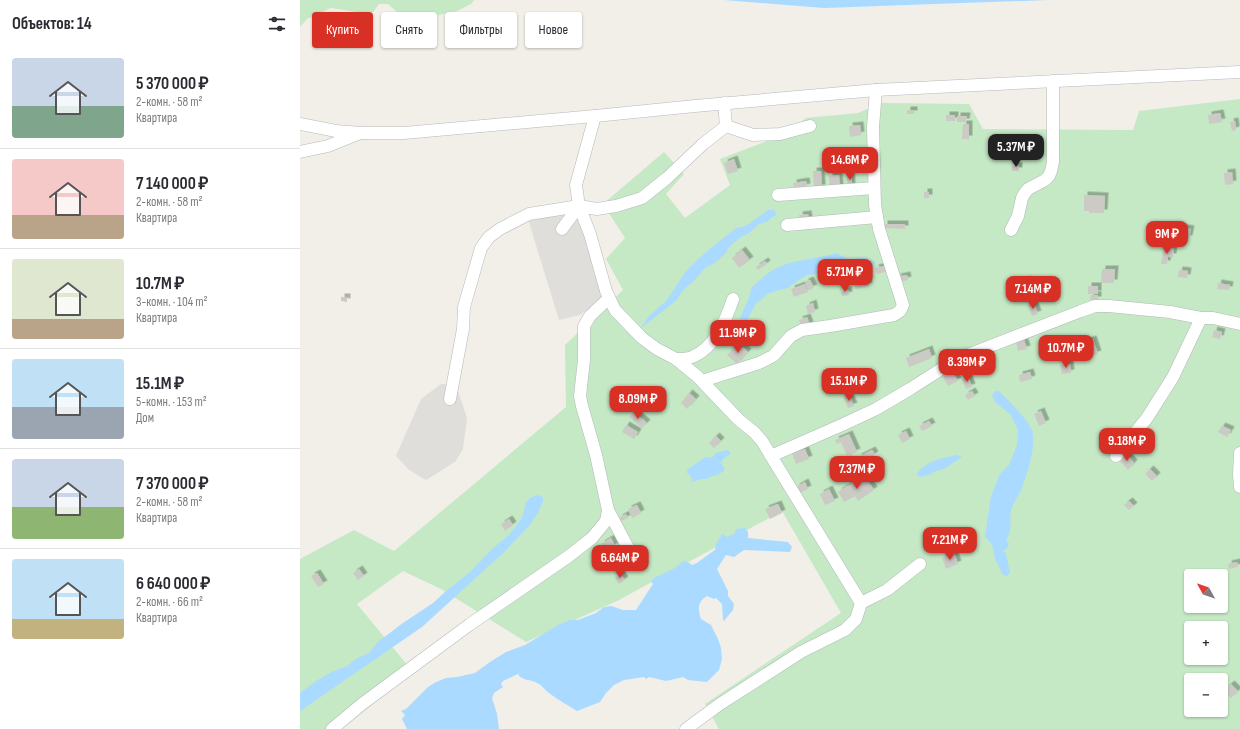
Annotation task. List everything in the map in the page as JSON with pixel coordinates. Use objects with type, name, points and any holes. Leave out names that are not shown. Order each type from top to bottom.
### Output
[{"type":"street","points":[[300,124],[336,131],[361,133],[404,133],[876,90],[1240,72]]},
{"type":"street","points":[[1012,230],[1018,216],[1024,194],[1045,180],[1051,171],[1054,162],[1053,81]]},
{"type":"street","points":[[702,381],[759,363],[773,356],[791,336],[802,330],[894,314],[900,311],[903,305],[879,229],[875,206],[873,127],[876,90]]},
{"type":"street","points":[[724,103],[726,126]]},
{"type":"street","points":[[595,116],[576,185],[579,206],[590,234],[606,291],[615,310],[642,338],[657,349],[676,359],[697,376],[739,420],[754,432],[762,441],[861,602],[856,619],[845,630],[801,652],[720,704],[686,729]]},
{"type":"street","points":[[726,126],[753,135],[780,134],[810,126]]},
{"type":"street","points":[[450,399],[464,329],[464,307],[481,248],[489,237],[500,229],[529,214],[579,206],[597,209],[616,206],[642,198],[667,178],[703,144],[726,126]]},
{"type":"street","points":[[300,152],[328,146],[361,133]]},
{"type":"street","points":[[778,195],[874,188]]},
{"type":"street","points":[[562,229],[579,206]]},
{"type":"street","points":[[787,225],[877,217]]},
{"type":"street","points":[[609,298],[590,316],[584,326],[584,360],[580,396],[596,455],[608,510],[638,563]]},
{"type":"street","points":[[676,359],[691,357],[710,345],[728,314],[733,299]]},
{"type":"street","points":[[771,456],[876,409],[957,359],[1095,306],[1170,312],[1201,318],[1213,318],[1240,324]]},
{"type":"street","points":[[1116,456],[1147,418],[1173,377],[1201,318]]},
{"type":"street","points":[[1240,453],[1240,487]]},
{"type":"street","points":[[332,729],[362,704],[469,625],[569,556],[592,538],[601,529],[606,521],[608,510]]},
{"type":"street","points":[[861,602],[887,590],[920,564]]},
{"type":"shaded area","points":[[581,209],[602,299],[580,315],[559,320],[527,216]]},
{"type":"shaded area","points":[[441,384],[456,385],[467,418],[463,449],[455,462],[426,480],[409,470],[396,456],[421,399]]},
{"type":"green space","points":[[300,0],[474,0],[471,4],[457,11],[445,12],[445,14],[437,15],[437,12],[397,12],[388,4],[379,4],[373,12],[357,12],[331,8],[322,12],[312,12],[312,17],[307,19],[300,27]]},
{"type":"green space","points":[[1240,99],[1240,729],[719,729],[705,704],[841,613],[782,511],[619,600],[526,642],[441,589],[403,571],[357,604],[413,672],[342,729],[300,729],[300,559],[354,530],[394,551],[566,407],[565,345],[623,290],[606,259],[625,238],[603,204],[664,152],[684,174],[666,194],[685,218],[730,185],[720,159],[788,133],[806,118],[858,113],[881,103],[969,104],[983,129],[1133,130],[1139,111]]},
{"type":"water","points":[[724,0],[1049,0],[824,8]]},
{"type":"water","points":[[768,210],[774,210],[777,215],[772,217],[767,222],[759,224],[749,233],[738,239],[728,248],[726,253],[715,263],[705,268],[694,281],[683,290],[677,300],[641,328],[648,317],[667,300],[686,271],[698,259],[736,228],[746,226]]},
{"type":"water","points":[[836,253],[848,259],[866,258],[875,262],[875,264],[863,267],[859,270],[848,270],[840,275],[830,273],[825,276],[818,274],[807,275],[788,288],[767,294],[756,303],[746,322],[743,323],[740,321],[750,295],[751,288],[769,273],[777,268],[801,260]]},
{"type":"water","points":[[995,391],[999,391],[1021,414],[1029,424],[1033,434],[1033,449],[1029,467],[1022,488],[1011,510],[1010,529],[1006,540],[1009,543],[1008,547],[1003,551],[1006,553],[1010,573],[1007,576],[1003,575],[995,559],[992,544],[985,537],[991,496],[1000,474],[1009,465],[1017,445],[1018,430],[1010,414],[995,402],[992,395]]},
{"type":"water","points":[[728,450],[731,454],[724,458],[721,463],[724,471],[718,475],[692,482],[691,476],[687,473],[687,470],[704,458],[713,457],[715,453]]},
{"type":"water","points":[[957,455],[962,457],[944,469],[929,475],[918,476],[917,474],[920,470],[929,463]]},
{"type":"water","points":[[538,495],[543,497],[543,501],[538,513],[529,526],[503,553],[422,627],[300,711],[300,693],[316,681],[347,666],[356,659],[369,653],[379,641],[433,603],[469,573],[492,549],[509,535],[522,518],[526,503],[530,498]]},
{"type":"water","points":[[745,528],[748,532],[748,538],[788,542],[792,547],[790,552],[744,550],[734,557],[726,555],[717,569],[728,591],[728,596],[734,604],[733,610],[724,621],[722,604],[716,598],[714,599],[707,596],[701,601],[699,606],[701,619],[711,625],[721,648],[722,659],[719,670],[707,682],[688,680],[683,677],[666,681],[649,677],[646,679],[644,677],[624,680],[614,685],[600,702],[577,711],[552,696],[539,684],[521,678],[518,674],[503,681],[501,684],[503,687],[494,693],[492,698],[497,714],[499,729],[407,729],[402,719],[405,715],[401,711],[406,709],[428,687],[436,682],[446,678],[475,673],[506,652],[525,645],[558,625],[570,620],[578,620],[596,613],[604,607],[611,606],[623,610],[636,610],[653,584],[651,581],[654,578],[675,568],[683,561],[692,565],[697,563],[715,550],[716,544],[722,534],[727,537],[734,534],[736,529]]},
{"type":"building","points":[[907,110],[914,110],[914,114],[907,114]]},
{"type":"building","points":[[1220,113],[1222,122],[1209,124],[1208,115]]},
{"type":"building","points":[[946,115],[955,115],[955,121],[946,121]]},
{"type":"building","points":[[957,116],[967,116],[966,122],[957,122]]},
{"type":"building","points":[[1235,121],[1236,130],[1232,131],[1230,122]]},
{"type":"building","points":[[963,124],[969,124],[969,139],[962,139]]},
{"type":"building","points":[[860,125],[861,135],[850,137],[849,126]]},
{"type":"building","points":[[734,159],[738,171],[728,174],[724,163]]},
{"type":"building","points":[[1012,166],[1019,166],[1019,171],[1012,171]]},
{"type":"building","points":[[813,171],[821,171],[822,188],[814,189]]},
{"type":"building","points":[[1232,172],[1233,184],[1225,185],[1224,173]]},
{"type":"building","points":[[851,174],[852,187],[848,188],[847,175]]},
{"type":"building","points":[[839,175],[840,188],[830,188],[829,176]]},
{"type":"building","points":[[806,181],[807,187],[794,189],[793,183]]},
{"type":"building","points":[[924,192],[929,192],[929,198],[924,198]]},
{"type":"building","points":[[1084,195],[1105,196],[1104,213],[1089,213],[1089,211],[1084,211]]},
{"type":"building","points":[[808,214],[809,220],[800,221],[799,215]]},
{"type":"building","points":[[884,224],[905,224],[905,229],[884,228]]},
{"type":"building","points":[[1177,227],[1191,229],[1189,239],[1176,237]]},
{"type":"building","points":[[1164,248],[1174,249],[1173,257],[1168,257],[1167,264],[1161,264]]},
{"type":"building","points":[[742,250],[750,260],[739,268],[732,258]]},
{"type":"building","points":[[765,261],[767,264],[758,270],[756,267]]},
{"type":"building","points":[[884,266],[886,272],[877,274],[875,268]]},
{"type":"building","points":[[1102,269],[1115,269],[1114,283],[1101,283]]},
{"type":"building","points":[[1179,270],[1188,271],[1187,278],[1178,277]]},
{"type":"building","points":[[865,271],[869,286],[856,289],[852,274]]},
{"type":"building","points":[[907,275],[908,280],[899,282],[897,277]]},
{"type":"building","points":[[1028,279],[1031,287],[1016,292],[1014,284]]},
{"type":"building","points":[[810,280],[814,288],[808,290],[805,282]]},
{"type":"building","points":[[1218,283],[1230,285],[1229,290],[1217,289]]},
{"type":"building","points":[[805,284],[808,292],[794,297],[791,289]]},
{"type":"building","points":[[1088,286],[1098,286],[1098,294],[1088,294]]},
{"type":"building","points":[[848,290],[849,295],[842,296],[841,292]]},
{"type":"building","points":[[1091,295],[1098,295],[1098,300],[1090,300]]},
{"type":"building","points":[[341,297],[347,297],[347,302],[341,301]]},
{"type":"building","points":[[813,303],[815,312],[808,314],[806,306]]},
{"type":"building","points":[[1034,303],[1038,314],[1032,316],[1028,305]]},
{"type":"building","points":[[807,317],[810,325],[802,328],[799,320]]},
{"type":"building","points":[[1214,330],[1222,332],[1220,339],[1212,337]]},
{"type":"building","points":[[1093,339],[1098,354],[1084,358],[1080,343]]},
{"type":"building","points":[[1024,340],[1027,349],[1018,351],[1016,342]]},
{"type":"building","points":[[738,343],[748,352],[737,364],[727,355]]},
{"type":"building","points":[[929,349],[932,358],[909,367],[906,358]]},
{"type":"building","points":[[1070,364],[1071,373],[1062,374],[1060,365]]},
{"type":"building","points":[[952,371],[958,381],[948,386],[943,377]]},
{"type":"building","points":[[1030,372],[1032,379],[1020,382],[1019,375]]},
{"type":"building","points":[[968,376],[972,387],[966,389],[962,379]]},
{"type":"building","points":[[972,391],[975,396],[968,400],[965,395]]},
{"type":"building","points":[[689,393],[696,399],[687,409],[681,403]]},
{"type":"building","points":[[849,395],[854,406],[848,408],[844,397]]},
{"type":"building","points":[[1041,411],[1046,423],[1039,426],[1034,414]]},
{"type":"building","points":[[634,412],[647,423],[642,428],[629,417]]},
{"type":"building","points":[[929,421],[932,426],[922,431],[919,426]]},
{"type":"building","points":[[626,425],[638,432],[634,439],[622,432]]},
{"type":"building","points":[[1222,426],[1231,430],[1227,437],[1218,432]]},
{"type":"building","points":[[906,431],[910,439],[902,443],[898,435]]},
{"type":"building","points":[[849,434],[857,452],[847,456],[841,442],[837,444],[835,440]]},
{"type":"building","points":[[716,436],[721,441],[714,448],[709,443]]},
{"type":"building","points":[[805,449],[809,459],[796,464],[792,453]]},
{"type":"building","points":[[872,450],[875,455],[861,462],[858,457]]},
{"type":"building","points":[[1127,455],[1134,463],[1128,470],[1120,461]]},
{"type":"building","points":[[848,459],[850,466],[831,473],[829,468],[839,464],[838,462]]},
{"type":"building","points":[[1150,469],[1157,476],[1152,481],[1145,474]]},
{"type":"building","points":[[864,475],[874,490],[858,501],[855,496],[844,502],[838,492]]},
{"type":"building","points":[[805,482],[808,489],[799,493],[796,487]]},
{"type":"building","points":[[829,489],[835,501],[825,505],[820,494]]},
{"type":"building","points":[[1129,501],[1134,506],[1129,510],[1124,505]]},
{"type":"building","points":[[778,504],[782,513],[770,519],[765,509]]},
{"type":"building","points":[[637,505],[641,513],[632,518],[628,509]]},
{"type":"building","points":[[626,514],[628,518],[621,521],[619,518]]},
{"type":"building","points":[[509,519],[513,525],[505,531],[501,524]]},
{"type":"building","points":[[942,531],[953,531],[952,540],[942,539]]},
{"type":"building","points":[[611,538],[615,546],[605,551],[601,544]]},
{"type":"building","points":[[954,553],[958,564],[946,569],[942,558]]},
{"type":"building","points":[[1237,562],[1238,567],[1229,569],[1228,564]]},
{"type":"building","points":[[359,569],[364,576],[358,580],[353,573]]},
{"type":"building","points":[[317,573],[324,584],[318,587],[311,576]]},
{"type":"building","points":[[621,574],[625,580],[619,584],[615,578]]},
{"type":"building","points":[[1231,684],[1238,691],[1231,698],[1228,695],[1228,687]]}]
